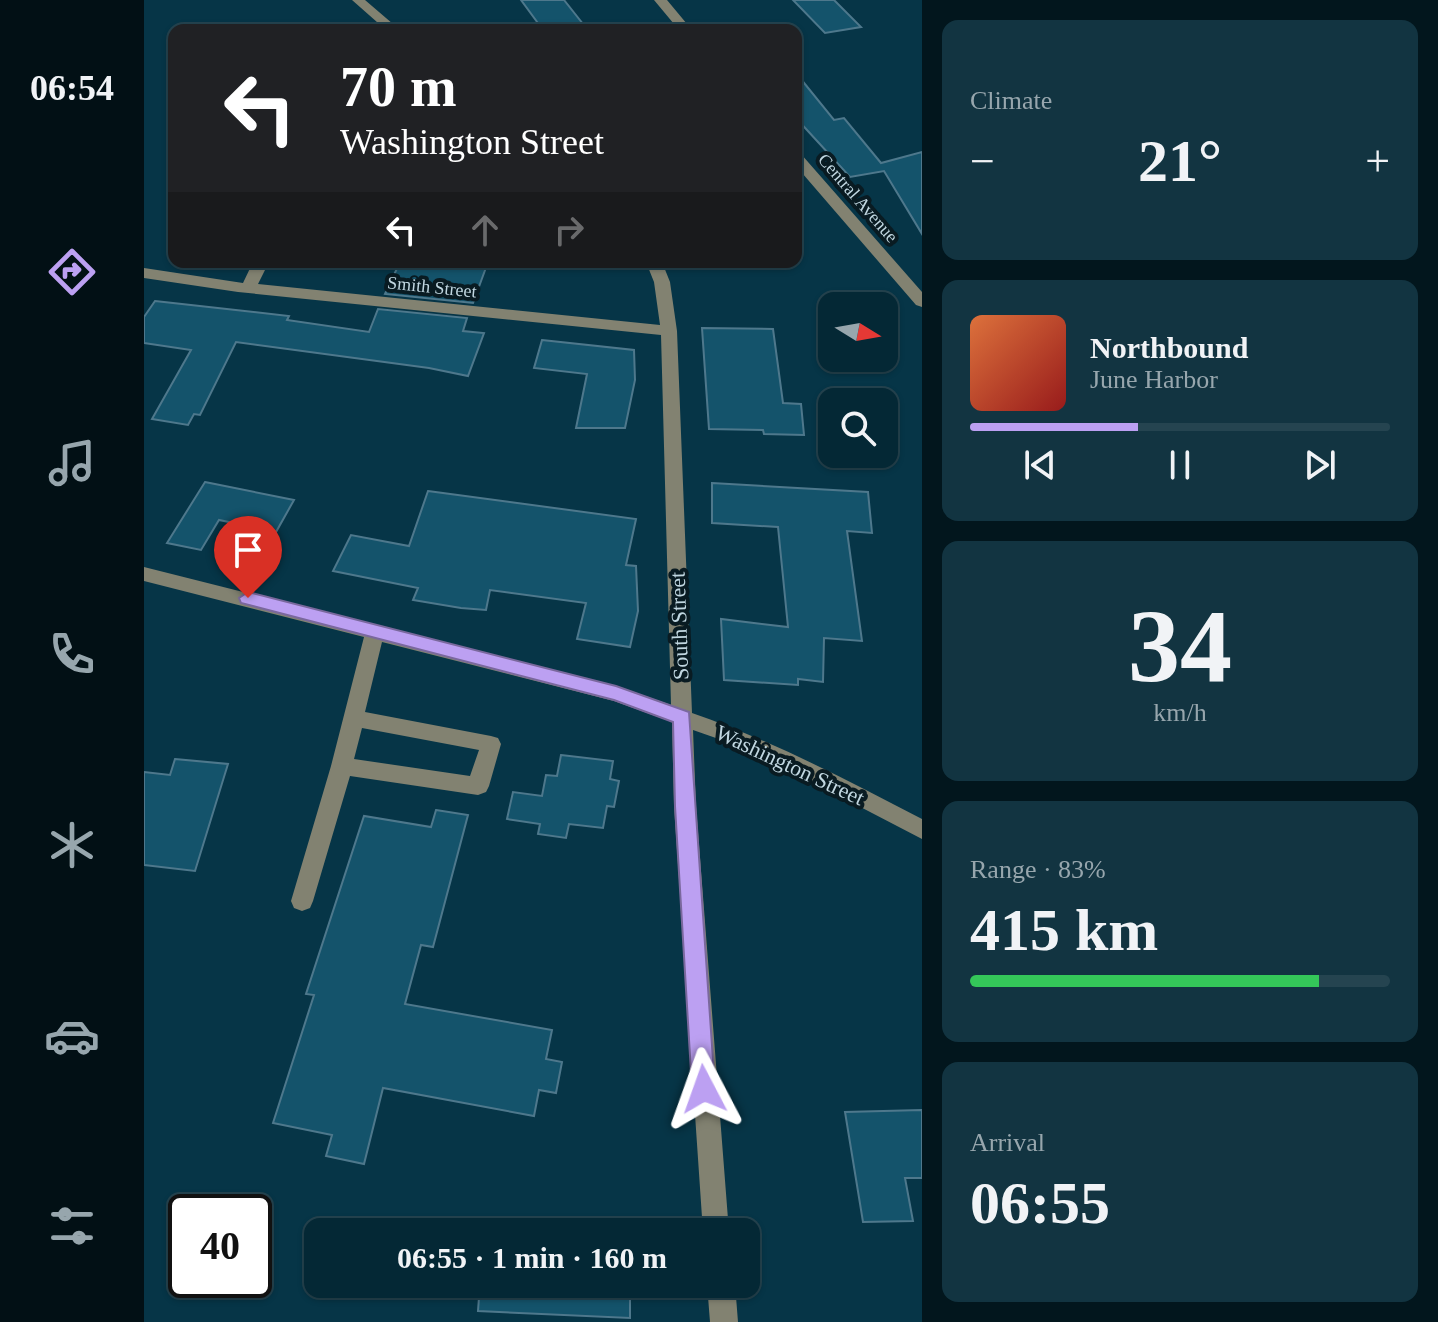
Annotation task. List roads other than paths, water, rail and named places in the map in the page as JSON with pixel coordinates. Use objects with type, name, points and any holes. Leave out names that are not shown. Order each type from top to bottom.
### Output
[{"type":"street","points":[[358,0],[387,24]]},
{"type":"street","points":[[660,0],[681,24]]},
{"type":"street","name":"Central Avenue","points":[[802,164],[922,302]]},
{"type":"street","points":[[248,288],[258,268]]},
{"type":"street","name":"South Street","points":[[656,268],[662,282],[669,331],[687,838],[715,1218]]},
{"type":"street","name":"Smith Street","points":[[144,273],[248,288],[669,331]]},
{"type":"street","name":"Washington Street","points":[[144,574],[616,694],[740,738],[805,768],[922,830]]},
{"type":"street","points":[[302,901],[342,766],[375,631]]},
{"type":"street","points":[[342,766],[478,786],[491,744],[352,718]]},
{"type":"street","points":[[722,1298],[724,1322]]}]
